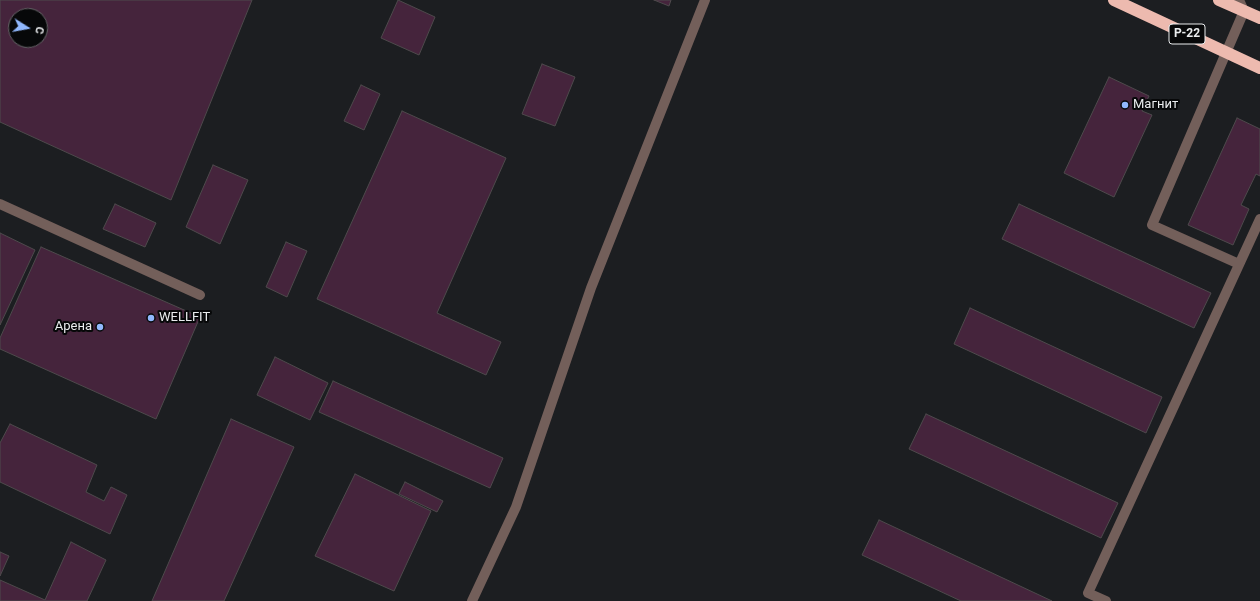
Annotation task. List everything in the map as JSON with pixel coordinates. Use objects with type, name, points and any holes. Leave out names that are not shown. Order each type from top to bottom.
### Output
[{"type":"highway","name":"Р-22","points":[[1114,0],[1260,68]]},
{"type":"highway","points":[[1220,0],[1242,5],[1260,18]]},
{"type":"lane","points":[[472,601],[516,507],[591,288],[705,0]]},
{"type":"lane","points":[[1239,264],[1152,225],[1226,53],[1242,5]]},
{"type":"lane","points":[[0,204],[200,295]]},
{"type":"lane","points":[[1106,601],[1088,593],[1260,219]]},
{"type":"building","points":[[0,0],[252,0],[171,200],[0,122]]},
{"type":"building","points":[[398,0],[435,17],[419,55],[381,38]]},
{"type":"building","points":[[654,0],[671,0],[669,6]]},
{"type":"building","points":[[542,64],[575,77],[555,126],[522,114]]},
{"type":"building","points":[[1109,77],[1149,96],[1142,111],[1152,115],[1114,197],[1064,173]]},
{"type":"building","points":[[361,85],[380,94],[364,130],[344,121]]},
{"type":"building","points":[[402,111],[506,158],[437,313],[501,342],[486,375],[317,299]]},
{"type":"building","points":[[1237,118],[1260,129],[1260,176],[1256,174],[1241,205],[1249,209],[1233,245],[1188,225]]},
{"type":"building","points":[[213,165],[248,180],[220,244],[186,227]]},
{"type":"building","points":[[115,204],[156,223],[145,247],[103,229]]},
{"type":"building","points":[[1019,204],[1211,293],[1194,328],[1002,239]]},
{"type":"building","points":[[0,233],[35,250],[0,325]]},
{"type":"building","points":[[286,242],[307,251],[287,297],[266,287]]},
{"type":"building","name":"Арена","points":[[41,247],[200,317],[156,419],[0,349],[0,338]]},
{"type":"building","points":[[970,308],[1162,397],[1146,433],[954,344]]},
{"type":"building","points":[[275,357],[328,383],[310,420],[257,395]]},
{"type":"building","points":[[333,381],[503,458],[490,488],[319,412]]},
{"type":"building","points":[[926,414],[1118,503],[1101,538],[909,449]]},
{"type":"building","points":[[231,419],[294,447],[224,601],[152,601]]},
{"type":"building","points":[[10,424],[97,465],[86,492],[104,501],[111,487],[127,495],[110,534],[0,482],[0,443]]},
{"type":"building","points":[[355,474],[431,511],[394,591],[315,556]]},
{"type":"building","points":[[405,482],[443,501],[437,512],[399,494]]},
{"type":"building","points":[[879,520],[1052,601],[961,601],[862,555]]},
{"type":"building","points":[[71,542],[106,560],[87,601],[0,601],[0,580],[45,600]]},
{"type":"building","points":[[0,552],[9,556],[0,576]]},
{"type":"place","name":"Магнит","points":[[1125,105]]},
{"type":"place","name":"WELLFIT","points":[[151,318]]},
{"type":"place","name":"Арена","points":[[100,327]]}]
